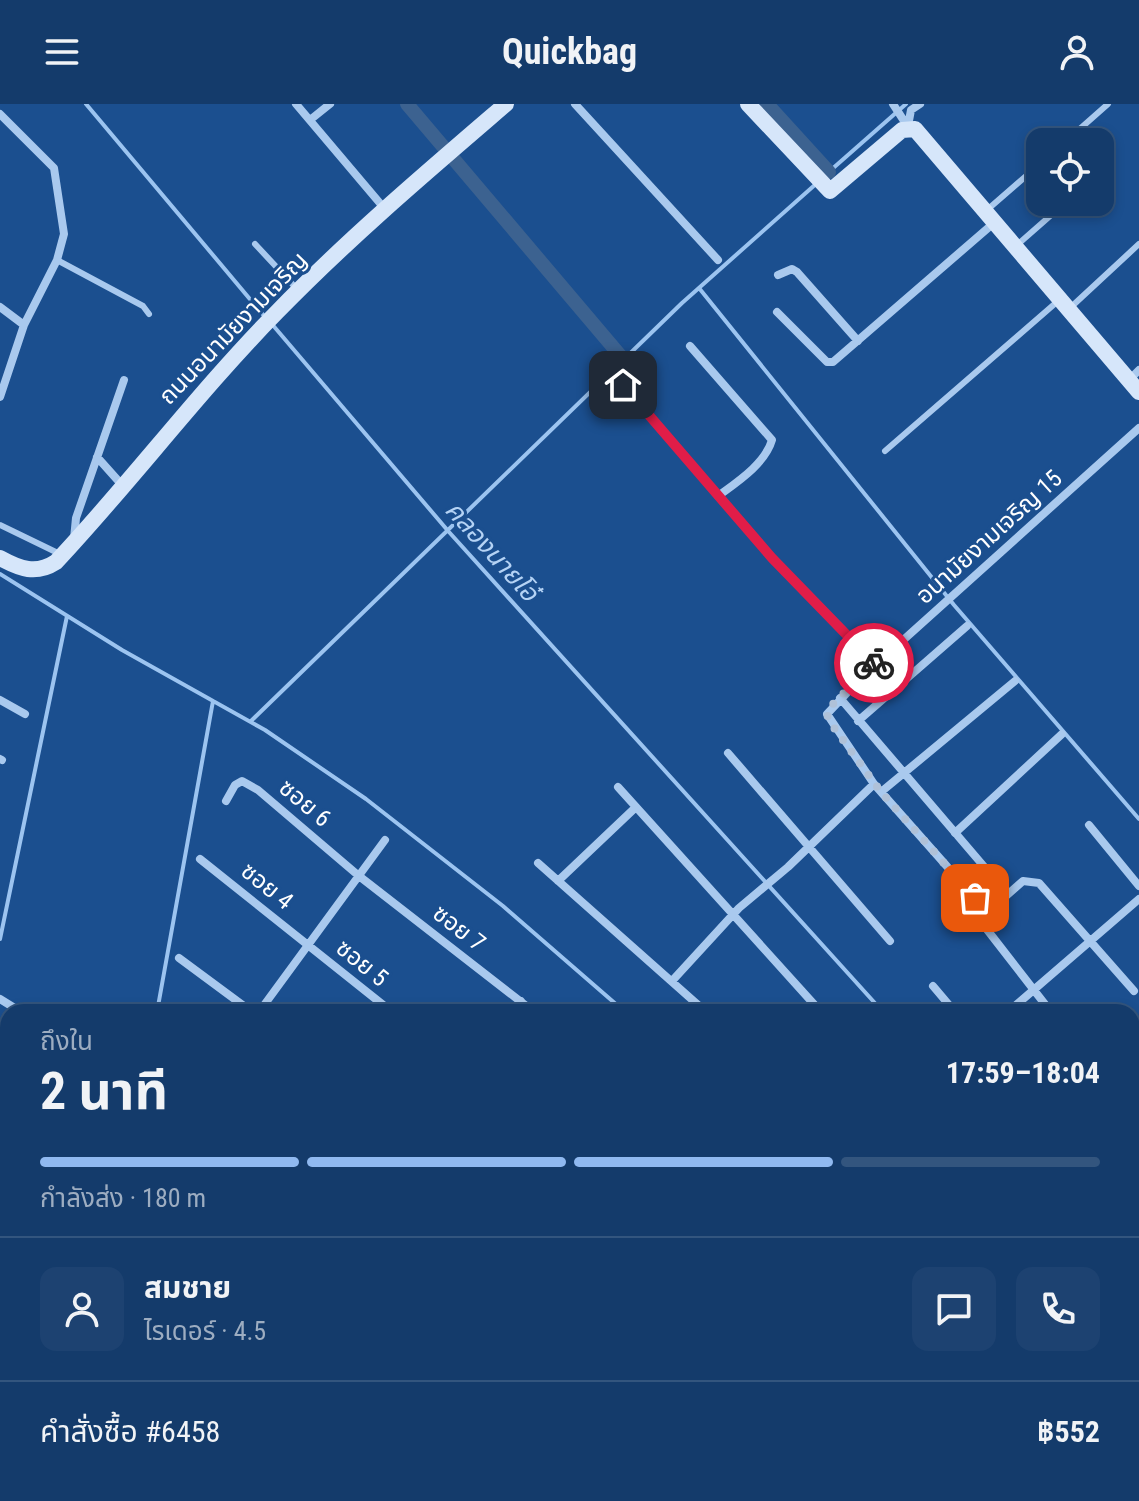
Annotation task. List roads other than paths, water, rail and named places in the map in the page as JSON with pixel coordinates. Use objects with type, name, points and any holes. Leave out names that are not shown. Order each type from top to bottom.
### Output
[{"type":"street","points":[[296,104],[384,208]]},
{"type":"street","points":[[310,120],[330,104]]},
{"type":"street","name":"ถนนอนามัยงามเจริญ","points":[[0,558],[32,571],[45,569],[62,555],[278,310],[384,208],[506,104]]},
{"type":"street","points":[[575,104],[718,260]]},
{"type":"street","points":[[748,104],[830,191],[908,127],[911,110],[920,104]]},
{"type":"street","points":[[893,104],[908,127],[915,129],[1136,380]]},
{"type":"street","points":[[0,114],[54,168],[64,234],[57,260],[24,325],[0,397]]},
{"type":"street","points":[[777,312],[827,362],[842,356],[992,215]]},
{"type":"street","points":[[778,275],[792,269],[797,272],[858,341]]},
{"type":"street","points":[[0,307],[24,325]]},
{"type":"street","points":[[690,346],[772,440],[767,451],[746,474],[718,496]]},
{"type":"street","points":[[74,542],[76,518],[124,380]]},
{"type":"street","points":[[623,385],[813,604],[876,665]]},
{"type":"street","name":"อนามัยงามเจริญ 15","points":[[840,698],[1139,428]]},
{"type":"street","points":[[97,457],[122,485]]},
{"type":"street","points":[[858,721],[967,626]]},
{"type":"street","points":[[881,792],[1015,681]]},
{"type":"street","points":[[987,870],[840,698],[827,714],[829,721],[874,784],[975,898],[981,907],[981,918],[1045,1004]]},
{"type":"street","points":[[0,700],[25,714]]},
{"type":"street","points":[[955,833],[1062,734]]},
{"type":"street","points":[[728,753],[890,941]]},
{"type":"street","name":"ซอย 6","points":[[226,801],[235,785],[242,781],[258,790],[359,876]]},
{"type":"street","points":[[672,981],[732,914],[809,847],[874,784]]},
{"type":"street","points":[[618,787],[814,1004]]},
{"type":"street","points":[[558,881],[636,807]]},
{"type":"street","points":[[1089,825],[1139,886]]},
{"type":"street","points":[[265,1004],[385,840]]},
{"type":"street","name":"ซอย 4","points":[[200,859],[308,945]]},
{"type":"street","points":[[538,863],[697,1004]]},
{"type":"street","name":"ซอย 7","points":[[359,876],[525,1004]]},
{"type":"street","points":[[981,918],[1023,881],[1039,883],[1134,991]]},
{"type":"street","points":[[1017,1004],[1139,899]]},
{"type":"street","name":"ซอย 5","points":[[308,945],[382,1004]]},
{"type":"street","points":[[179,958],[241,1004]]},
{"type":"street","points":[[933,986],[948,1004]]},
{"type":"lane","points":[[1081,128],[1108,104]]},
{"type":"lane","points":[[992,215],[1026,179]]},
{"type":"lane","points":[[1017,245],[1050,216]]},
{"type":"lane","points":[[255,244],[299,291]]},
{"type":"lane","points":[[885,451],[1139,244]]},
{"type":"lane","points":[[57,260],[143,306],[149,314]]},
{"type":"lane","points":[[0,525],[62,555]]},
{"type":"waterway","name":"คลองนายโอ๋","points":[[86,104],[265,317]]},
{"type":"waterway","points":[[407,104],[624,360]]},
{"type":"waterway","points":[[767,104],[829,172]]},
{"type":"waterway","points":[[823,177],[906,104]]},
{"type":"waterway","points":[[251,721],[682,303],[817,183]]},
{"type":"waterway","points":[[699,288],[954,605],[1139,819]]},
{"type":"waterway","name":"คลองนายโอ๋","points":[[271,323],[449,532],[876,1004]]},
{"type":"waterway","points":[[0,574],[122,650],[265,730],[366,799],[503,906],[616,1004]]},
{"type":"waterway","points":[[0,939],[67,616]]},
{"type":"waterway","points":[[158,1004],[213,701]]}]
